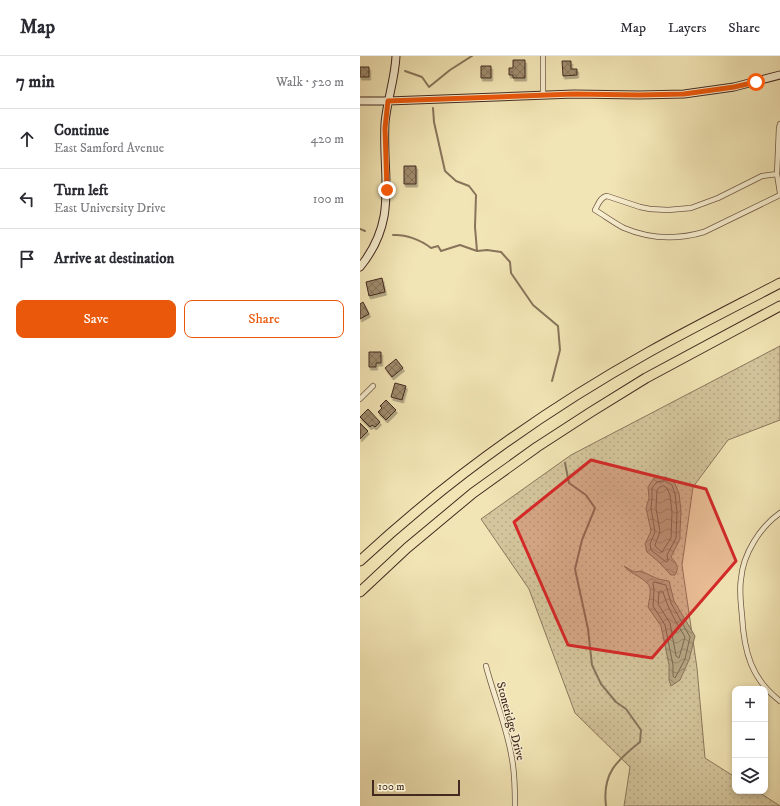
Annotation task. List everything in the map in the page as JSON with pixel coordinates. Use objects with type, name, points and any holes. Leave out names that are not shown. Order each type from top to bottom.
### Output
[{"type":"highway","points":[[360,562],[422,506],[473,467],[539,420],[583,391],[649,352],[780,283]]},
{"type":"highway","points":[[360,592],[407,548],[467,498],[537,447],[646,378],[780,306]]},
{"type":"street","points":[[360,267],[369,255],[377,240],[385,216],[387,199],[385,128],[388,101],[394,79],[396,56]]},
{"type":"street","points":[[543,56],[543,95]]},
{"type":"street","points":[[360,101],[574,94],[684,94],[734,87],[780,75]]},
{"type":"street","points":[[777,174],[762,176],[718,198],[691,208],[668,210],[650,209],[607,196],[600,199],[595,210],[624,228],[649,236],[672,238],[692,236],[704,232],[780,194],[777,174],[780,124]]},
{"type":"street","points":[[360,399],[373,386]]},
{"type":"street","points":[[780,513],[756,538],[744,565],[740,592],[745,647],[755,673],[762,685],[780,701]]},
{"type":"street","name":"Stoneridge Drive","points":[[486,666],[512,759],[515,779],[515,806]]},
{"type":"highlighted area","points":[[591,460],[706,489],[736,561],[652,658],[568,645],[514,522]]},
{"type":"shaded area","points":[[780,346],[780,420],[728,440],[693,487],[682,565],[697,668],[705,758],[732,775],[732,794],[762,794],[780,806],[624,806],[630,767],[575,713],[529,589],[481,519],[571,455]]},
{"type":"water","points":[[666,477],[674,482],[679,493],[681,511],[680,539],[671,557],[676,563],[677,567],[675,575],[671,575],[647,552],[645,544],[651,531],[646,508],[649,498],[648,487],[654,478]]},
{"type":"water","points":[[624,566],[634,572],[641,571],[658,579],[669,581],[674,601],[695,636],[689,660],[680,680],[671,686],[669,680],[669,665],[661,626],[648,607],[650,588],[646,582]]},
{"type":"building","points":[[513,60],[525,60],[525,78],[513,78],[513,75],[509,75],[509,68],[513,68]]},
{"type":"building","points":[[562,61],[571,61],[571,69],[577,69],[577,75],[563,76]]},
{"type":"building","points":[[481,66],[491,66],[491,78],[481,78]]},
{"type":"building","points":[[360,67],[369,67],[369,77],[360,77]]},
{"type":"building","points":[[404,166],[416,166],[416,184],[404,184]]},
{"type":"building","points":[[382,278],[385,292],[369,296],[366,282]]},
{"type":"building","points":[[363,302],[369,314],[360,319],[360,304]]},
{"type":"building","points":[[369,352],[381,352],[381,363],[376,363],[376,367],[369,367]]},
{"type":"building","points":[[396,359],[403,368],[392,377],[385,368]]},
{"type":"building","points":[[395,383],[406,386],[402,400],[391,397]]},
{"type":"building","points":[[386,400],[396,410],[386,420],[378,412],[382,408],[380,406]]},
{"type":"building","points":[[368,409],[380,422],[375,427],[372,425],[370,427],[360,417]]},
{"type":"building","points":[[360,423],[368,431],[360,439]]},
{"type":"waterway","points":[[405,71],[422,77],[429,87],[450,70],[472,56]]},
{"type":"waterway","points":[[433,108],[434,122],[445,171],[456,181],[469,186],[476,195],[475,227],[477,251],[487,250],[501,252],[510,262],[511,273],[533,305],[558,326],[560,350],[552,381]]},
{"type":"waterway","points":[[360,229],[365,231]]},
{"type":"waterway","points":[[393,235],[403,235],[413,238],[423,242],[431,248],[438,246],[441,251],[460,245],[477,251]]},
{"type":"waterway","points":[[565,463],[569,483],[586,495],[595,508],[582,540],[575,569],[588,629],[592,665],[601,684],[616,702],[626,709],[641,730],[640,742],[612,769],[606,785],[606,806]]},
{"type":"route","points":[[387,190],[385,128],[388,101],[574,94],[684,94],[734,87],[756,82]]}]
